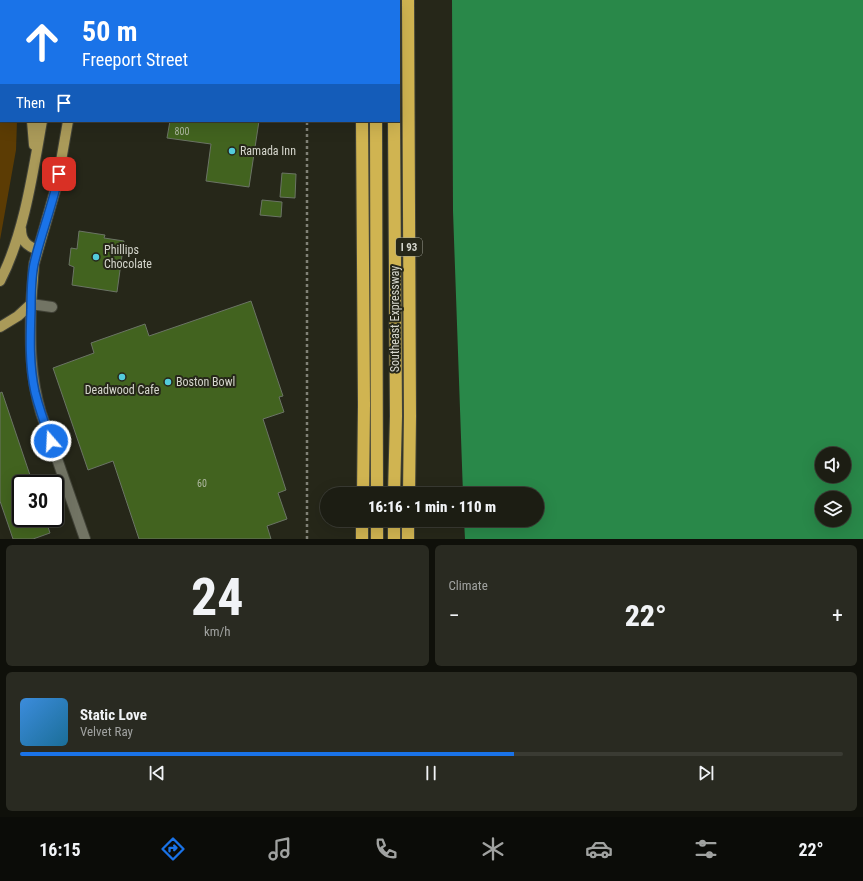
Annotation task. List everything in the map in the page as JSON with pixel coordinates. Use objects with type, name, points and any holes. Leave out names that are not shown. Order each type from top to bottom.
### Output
[{"type":"highway","name":"Southeast Expressway","points":[[408,0],[409,487]]},
{"type":"highway","points":[[362,122],[363,487]]},
{"type":"highway","points":[[376,122],[377,487]]},
{"type":"highway","name":"I 93","points":[[394,122],[396,416],[394,487]]},
{"type":"highway","points":[[362,527],[362,539]]},
{"type":"highway","points":[[377,527],[377,539]]},
{"type":"highway","points":[[394,527],[394,539]]},
{"type":"highway","points":[[408,527],[408,539]]},
{"type":"main road","points":[[32,122],[35,161]]},
{"type":"main road","points":[[0,281],[10,259],[22,220],[42,122]]},
{"type":"main road","points":[[0,327],[12,320],[31,304],[33,271],[57,184],[68,122]]},
{"type":"main road","points":[[22,220],[21,237],[28,245],[38,250]]},
{"type":"street","points":[[52,307],[31,304],[30,357],[35,392],[84,539]]},
{"type":"path","points":[[306,539],[307,122]]},
{"type":"shaded area","points":[[452,0],[863,0],[863,539],[465,539],[464,527],[544,527],[544,487],[463,487],[453,211]]},
{"type":"shaded area","points":[[0,122],[17,122],[16,150],[0,240]]},
{"type":"building","name":"Ramada Inn","points":[[170,122],[259,122],[249,187],[206,181],[211,144],[167,138]]},
{"type":"building","points":[[282,173],[296,174],[295,198],[280,197]]},
{"type":"building","points":[[262,200],[282,202],[281,217],[260,215]]},
{"type":"building","name":"Phillips Chocolate","points":[[79,231],[105,235],[104,238],[124,241],[117,292],[72,285],[74,267],[69,265],[71,248],[77,249]]},
{"type":"building","points":[[251,301],[283,396],[279,397],[284,412],[263,419],[286,490],[278,493],[287,519],[267,526],[271,539],[139,539],[113,461],[88,470],[53,368],[94,353],[91,343],[145,324],[149,336]]},
{"type":"building","points":[[2,392],[30,475],[12,475],[12,527],[48,527],[50,533],[33,539],[13,539],[0,501],[0,393]]},
{"type":"place","name":"Ramada Inn","points":[[232,151]]},
{"type":"place","name":"Phillips Chocolate","points":[[96,257]]},
{"type":"place","name":"Deadwood Cafe","points":[[122,377]]},
{"type":"place","name":"Boston Bowl","points":[[168,382]]},
{"type":"route","points":[[51,441],[38,402],[33,381],[30,357],[30,314],[34,264],[59,174]]}]
